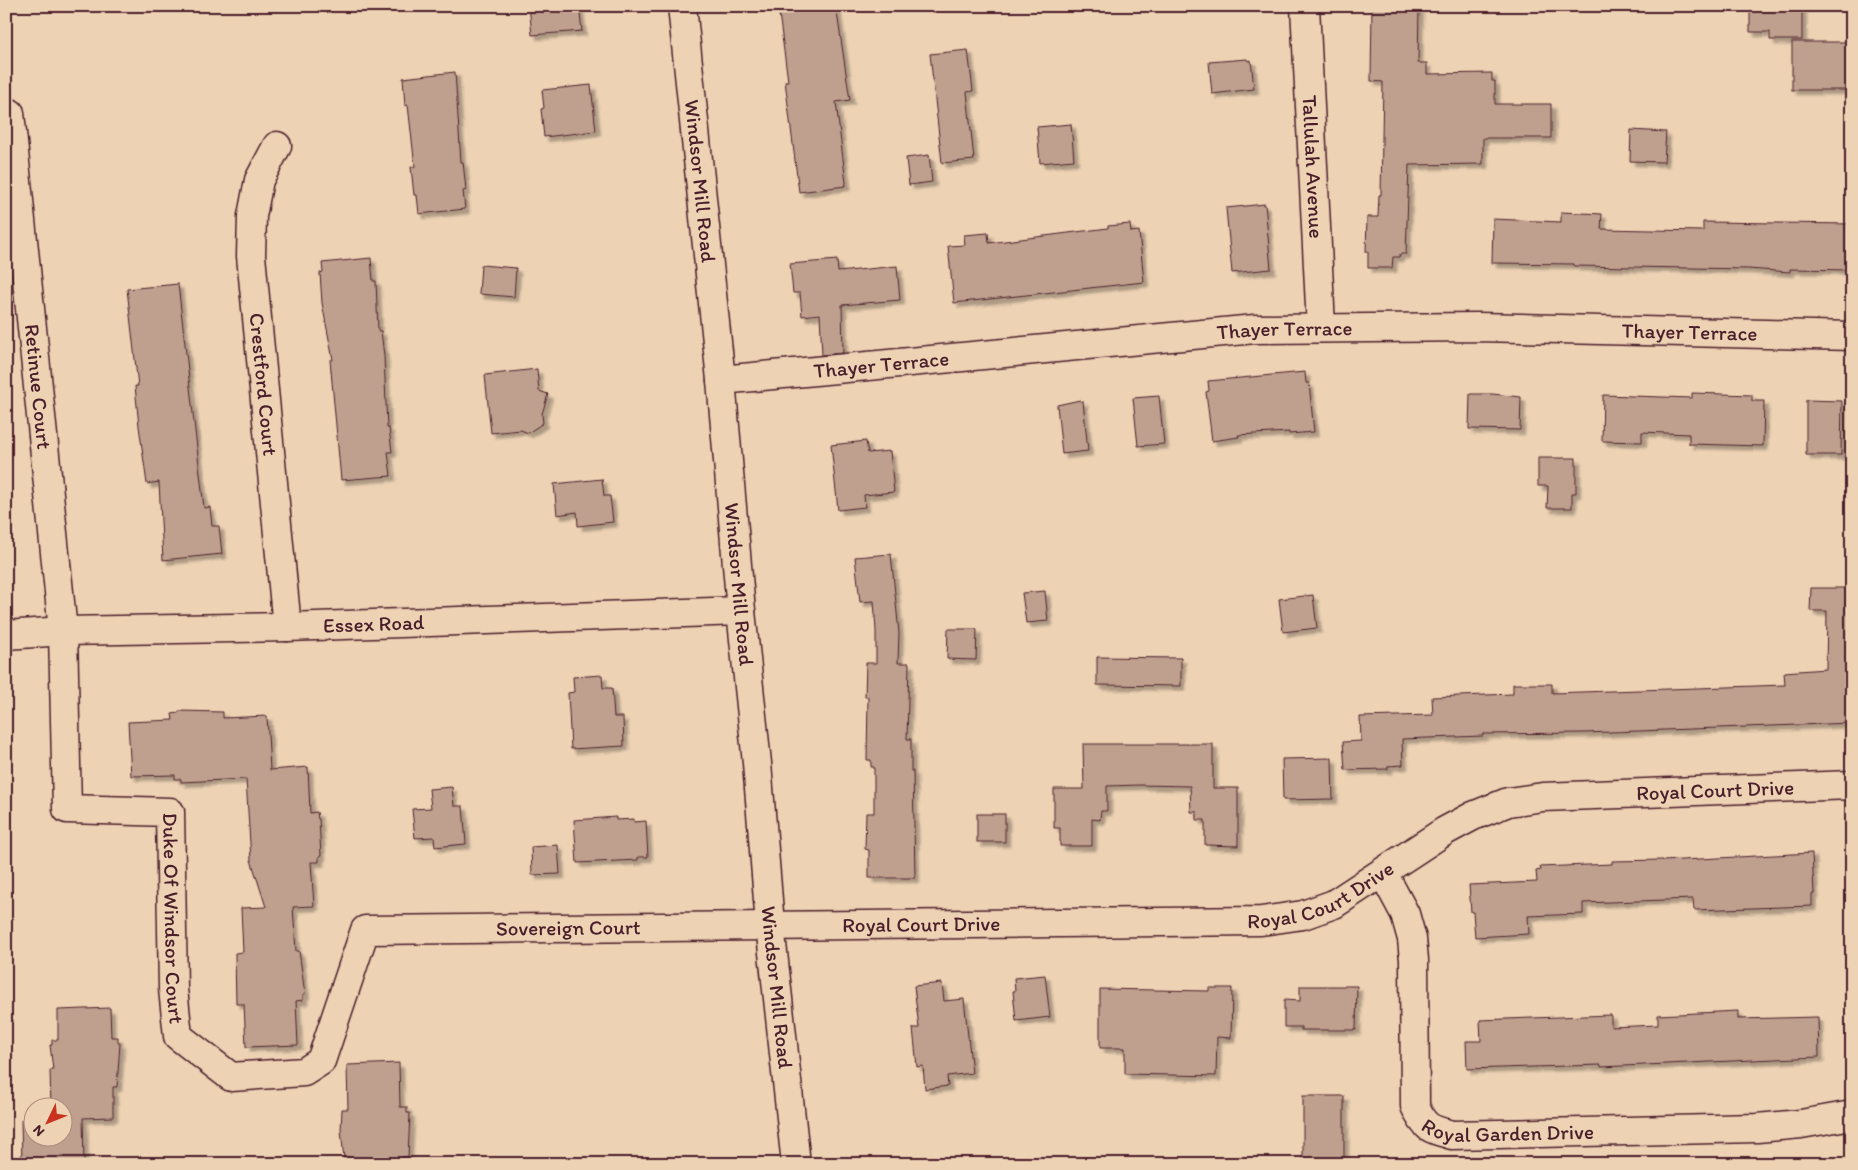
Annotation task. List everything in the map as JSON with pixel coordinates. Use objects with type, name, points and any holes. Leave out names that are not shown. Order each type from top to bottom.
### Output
[{"type":"street","name":"Windsor Mill Road","points":[[682,6],[721,380],[741,611],[758,763],[770,925],[796,1164]]},
{"type":"street","name":"Tallulah Avenue","points":[[1305,6],[1321,327]]},
{"type":"street","name":"Retinue Court","points":[[10,113],[63,632]]},
{"type":"street","name":"Crestford Court","points":[[277,146],[259,180],[252,216],[251,256],[287,628]]},
{"type":"street","name":"Thayer Terrace","points":[[721,380],[1255,329],[1478,327],[1852,336]]},
{"type":"street","name":"Essex Road","points":[[6,635],[63,632],[287,628],[741,611]]},
{"type":"street","name":"Duke Of Windsor Court","points":[[63,632],[67,809],[170,812],[173,989],[178,1036],[231,1077],[304,1072],[321,1061],[365,930]]},
{"type":"street","name":"Royal Court Drive","points":[[770,925],[1261,921],[1303,915],[1334,904],[1445,831],[1472,816],[1508,802],[1543,797],[1852,785]]},
{"type":"street","name":"Royal Garden Drive","points":[[1383,873],[1405,914],[1412,939],[1414,960],[1415,1106],[1421,1121],[1434,1130],[1452,1135],[1757,1128],[1801,1124],[1852,1115]]},
{"type":"street","name":"Sovereign Court","points":[[365,930],[770,925]]},
{"type":"building","points":[[529,6],[579,6],[582,31],[532,35]]},
{"type":"building","points":[[778,6],[836,6],[850,100],[836,102],[845,186],[799,192],[785,81],[788,81]]},
{"type":"building","points":[[1372,6],[1419,6],[1418,63],[1427,63],[1427,74],[1492,73],[1492,81],[1495,81],[1495,104],[1551,104],[1551,138],[1483,138],[1483,164],[1409,165],[1406,254],[1393,257],[1392,268],[1368,268],[1368,252],[1366,252],[1367,217],[1378,217],[1379,195],[1381,195],[1383,82],[1371,81]]},
{"type":"building","points":[[1750,6],[1802,6],[1802,40],[1770,40],[1770,32],[1750,32]]},
{"type":"building","points":[[1792,42],[1848,42],[1848,90],[1792,90]]},
{"type":"building","points":[[968,50],[973,91],[967,92],[974,160],[942,163],[930,54]]},
{"type":"building","points":[[1247,59],[1248,61],[1251,60],[1254,89],[1212,94],[1209,62]]},
{"type":"building","points":[[455,72],[461,162],[463,162],[466,190],[463,191],[465,209],[419,214],[417,195],[414,195],[411,167],[415,167],[408,105],[405,106],[403,78]]},
{"type":"building","points":[[591,85],[596,131],[544,137],[541,109],[544,108],[542,90]]},
{"type":"building","points":[[1071,124],[1074,160],[1040,163],[1037,127]]},
{"type":"building","points":[[1631,130],[1666,132],[1664,162],[1630,161]]},
{"type":"building","points":[[929,155],[932,182],[909,185],[906,158]]},
{"type":"building","points":[[1265,204],[1271,269],[1232,273],[1226,208]]},
{"type":"building","points":[[1561,212],[1602,214],[1601,229],[1703,231],[1703,222],[1852,224],[1852,270],[1790,269],[1790,272],[1748,269],[1492,263],[1493,219],[1561,222]]},
{"type":"building","points":[[1130,224],[1131,232],[1139,231],[1144,282],[954,303],[948,246],[965,245],[964,235],[988,233],[989,243]]},
{"type":"building","points":[[371,258],[373,281],[376,281],[378,331],[381,331],[384,356],[387,428],[389,428],[392,452],[388,452],[391,476],[341,480],[330,360],[333,360],[322,303],[320,273],[323,272],[322,263]]},
{"type":"building","points":[[837,260],[838,272],[897,266],[900,300],[842,305],[843,353],[822,355],[820,314],[802,316],[800,293],[793,293],[790,264]]},
{"type":"building","points":[[481,265],[516,268],[514,297],[479,294]]},
{"type":"building","points":[[178,284],[204,508],[210,507],[212,526],[219,526],[222,554],[163,560],[159,482],[147,484],[139,426],[135,386],[138,386],[127,289]]},
{"type":"building","points":[[537,369],[539,391],[548,394],[542,414],[543,423],[528,433],[521,430],[491,433],[485,375]]},
{"type":"building","points":[[1305,372],[1306,383],[1309,383],[1314,432],[1238,435],[1239,437],[1212,441],[1206,392],[1209,391],[1208,381]]},
{"type":"building","points":[[1692,393],[1752,395],[1752,401],[1764,401],[1763,446],[1689,444],[1689,434],[1642,432],[1642,442],[1602,441],[1603,395],[1692,398]]},
{"type":"building","points":[[1470,394],[1521,397],[1520,430],[1469,429]]},
{"type":"building","points":[[1159,396],[1164,444],[1138,446],[1133,398]]},
{"type":"building","points":[[1080,400],[1081,402],[1083,401],[1088,451],[1062,454],[1057,405]]},
{"type":"building","points":[[1806,400],[1842,401],[1841,455],[1806,455]]},
{"type":"building","points":[[866,441],[868,453],[890,451],[894,492],[864,495],[865,507],[838,510],[831,445]]},
{"type":"building","points":[[1538,458],[1576,458],[1576,493],[1572,493],[1572,508],[1547,508],[1548,486],[1538,486]]},
{"type":"building","points":[[602,479],[604,496],[610,496],[613,522],[578,526],[577,512],[557,515],[554,484]]},
{"type":"building","points":[[891,554],[899,633],[898,663],[909,663],[907,739],[911,739],[911,771],[913,771],[915,878],[869,878],[869,850],[865,849],[866,813],[874,813],[874,767],[871,767],[871,760],[867,760],[868,697],[865,697],[866,663],[876,663],[876,631],[874,601],[860,602],[855,557]]},
{"type":"building","points":[[1811,588],[1852,588],[1852,723],[1585,733],[1483,734],[1483,736],[1402,739],[1403,765],[1388,766],[1388,769],[1345,770],[1343,742],[1361,741],[1360,717],[1433,715],[1432,697],[1513,694],[1513,684],[1552,684],[1552,693],[1785,685],[1784,672],[1826,669],[1827,611],[1810,611]]},
{"type":"building","points":[[1045,591],[1048,621],[1026,623],[1022,593]]},
{"type":"building","points":[[1313,595],[1317,628],[1283,632],[1279,599]]},
{"type":"building","points":[[948,629],[977,629],[976,660],[947,659]]},
{"type":"building","points":[[1097,657],[1181,658],[1181,686],[1097,685]]},
{"type":"building","points":[[602,675],[603,688],[612,688],[614,717],[623,717],[624,746],[571,749],[568,693],[574,692],[573,677]]},
{"type":"building","points":[[179,711],[223,712],[223,718],[267,716],[270,770],[308,767],[310,813],[317,812],[319,819],[321,856],[319,856],[319,862],[311,862],[314,906],[293,907],[296,951],[299,951],[305,994],[303,994],[303,1000],[296,1001],[298,1045],[246,1047],[244,1004],[236,1004],[235,953],[243,952],[241,908],[266,907],[251,860],[246,779],[181,782],[181,779],[175,779],[175,775],[131,776],[128,722],[173,720],[172,714]]},
{"type":"building","points":[[1083,744],[1213,744],[1213,788],[1238,788],[1238,846],[1205,845],[1205,820],[1197,820],[1197,812],[1191,812],[1190,786],[1140,785],[1107,786],[1107,811],[1101,811],[1100,820],[1092,819],[1092,846],[1060,846],[1060,828],[1054,828],[1054,789],[1084,789]]},
{"type":"building","points":[[1332,758],[1333,799],[1283,800],[1282,759]]},
{"type":"building","points":[[452,787],[454,806],[463,806],[466,844],[435,847],[434,837],[415,838],[412,809],[431,808],[429,789]]},
{"type":"building","points":[[977,814],[1005,814],[1005,842],[977,842]]},
{"type":"building","points":[[616,817],[616,820],[634,819],[634,822],[646,821],[648,857],[638,857],[638,860],[577,863],[574,820]]},
{"type":"building","points":[[558,845],[560,874],[532,875],[531,847]]},
{"type":"building","points":[[1812,853],[1814,894],[1812,894],[1812,906],[1694,910],[1693,899],[1583,903],[1583,914],[1528,916],[1529,934],[1475,937],[1469,885],[1537,882],[1536,871],[1541,870],[1540,867],[1612,864],[1612,861],[1663,861]]},
{"type":"building","points":[[1045,975],[1050,1017],[1016,1021],[1013,991],[1015,991],[1014,978]]},
{"type":"building","points":[[942,983],[944,1001],[964,999],[972,1073],[947,1076],[948,1086],[925,1089],[923,1066],[917,1067],[913,1028],[919,1028],[914,986]]},
{"type":"building","points":[[1300,986],[1357,986],[1356,1030],[1301,1030],[1301,1027],[1284,1027],[1284,1000],[1300,1001]]},
{"type":"building","points":[[1209,988],[1232,988],[1231,1038],[1217,1037],[1216,1076],[1125,1074],[1125,1048],[1100,1048],[1100,989],[1209,991]]},
{"type":"building","points":[[110,1008],[111,1037],[118,1037],[118,1043],[120,1043],[117,1087],[113,1087],[113,1117],[83,1118],[84,1164],[22,1164],[21,1120],[22,1148],[72,1148],[72,1098],[51,1098],[50,1070],[53,1070],[50,1045],[52,1045],[52,1040],[58,1040],[58,1010]]},
{"type":"building","points":[[1738,1011],[1738,1019],[1818,1017],[1819,1057],[1601,1067],[1601,1065],[1467,1069],[1466,1041],[1481,1041],[1480,1020],[1611,1015],[1611,1027],[1658,1025],[1658,1015]]},
{"type":"building","points":[[399,1063],[400,1107],[407,1107],[407,1113],[410,1113],[408,1157],[402,1157],[403,1164],[351,1164],[351,1158],[344,1159],[341,1130],[342,1109],[348,1109],[347,1065]]},
{"type":"building","points":[[1303,1096],[1344,1096],[1344,1162],[1303,1162]]}]
